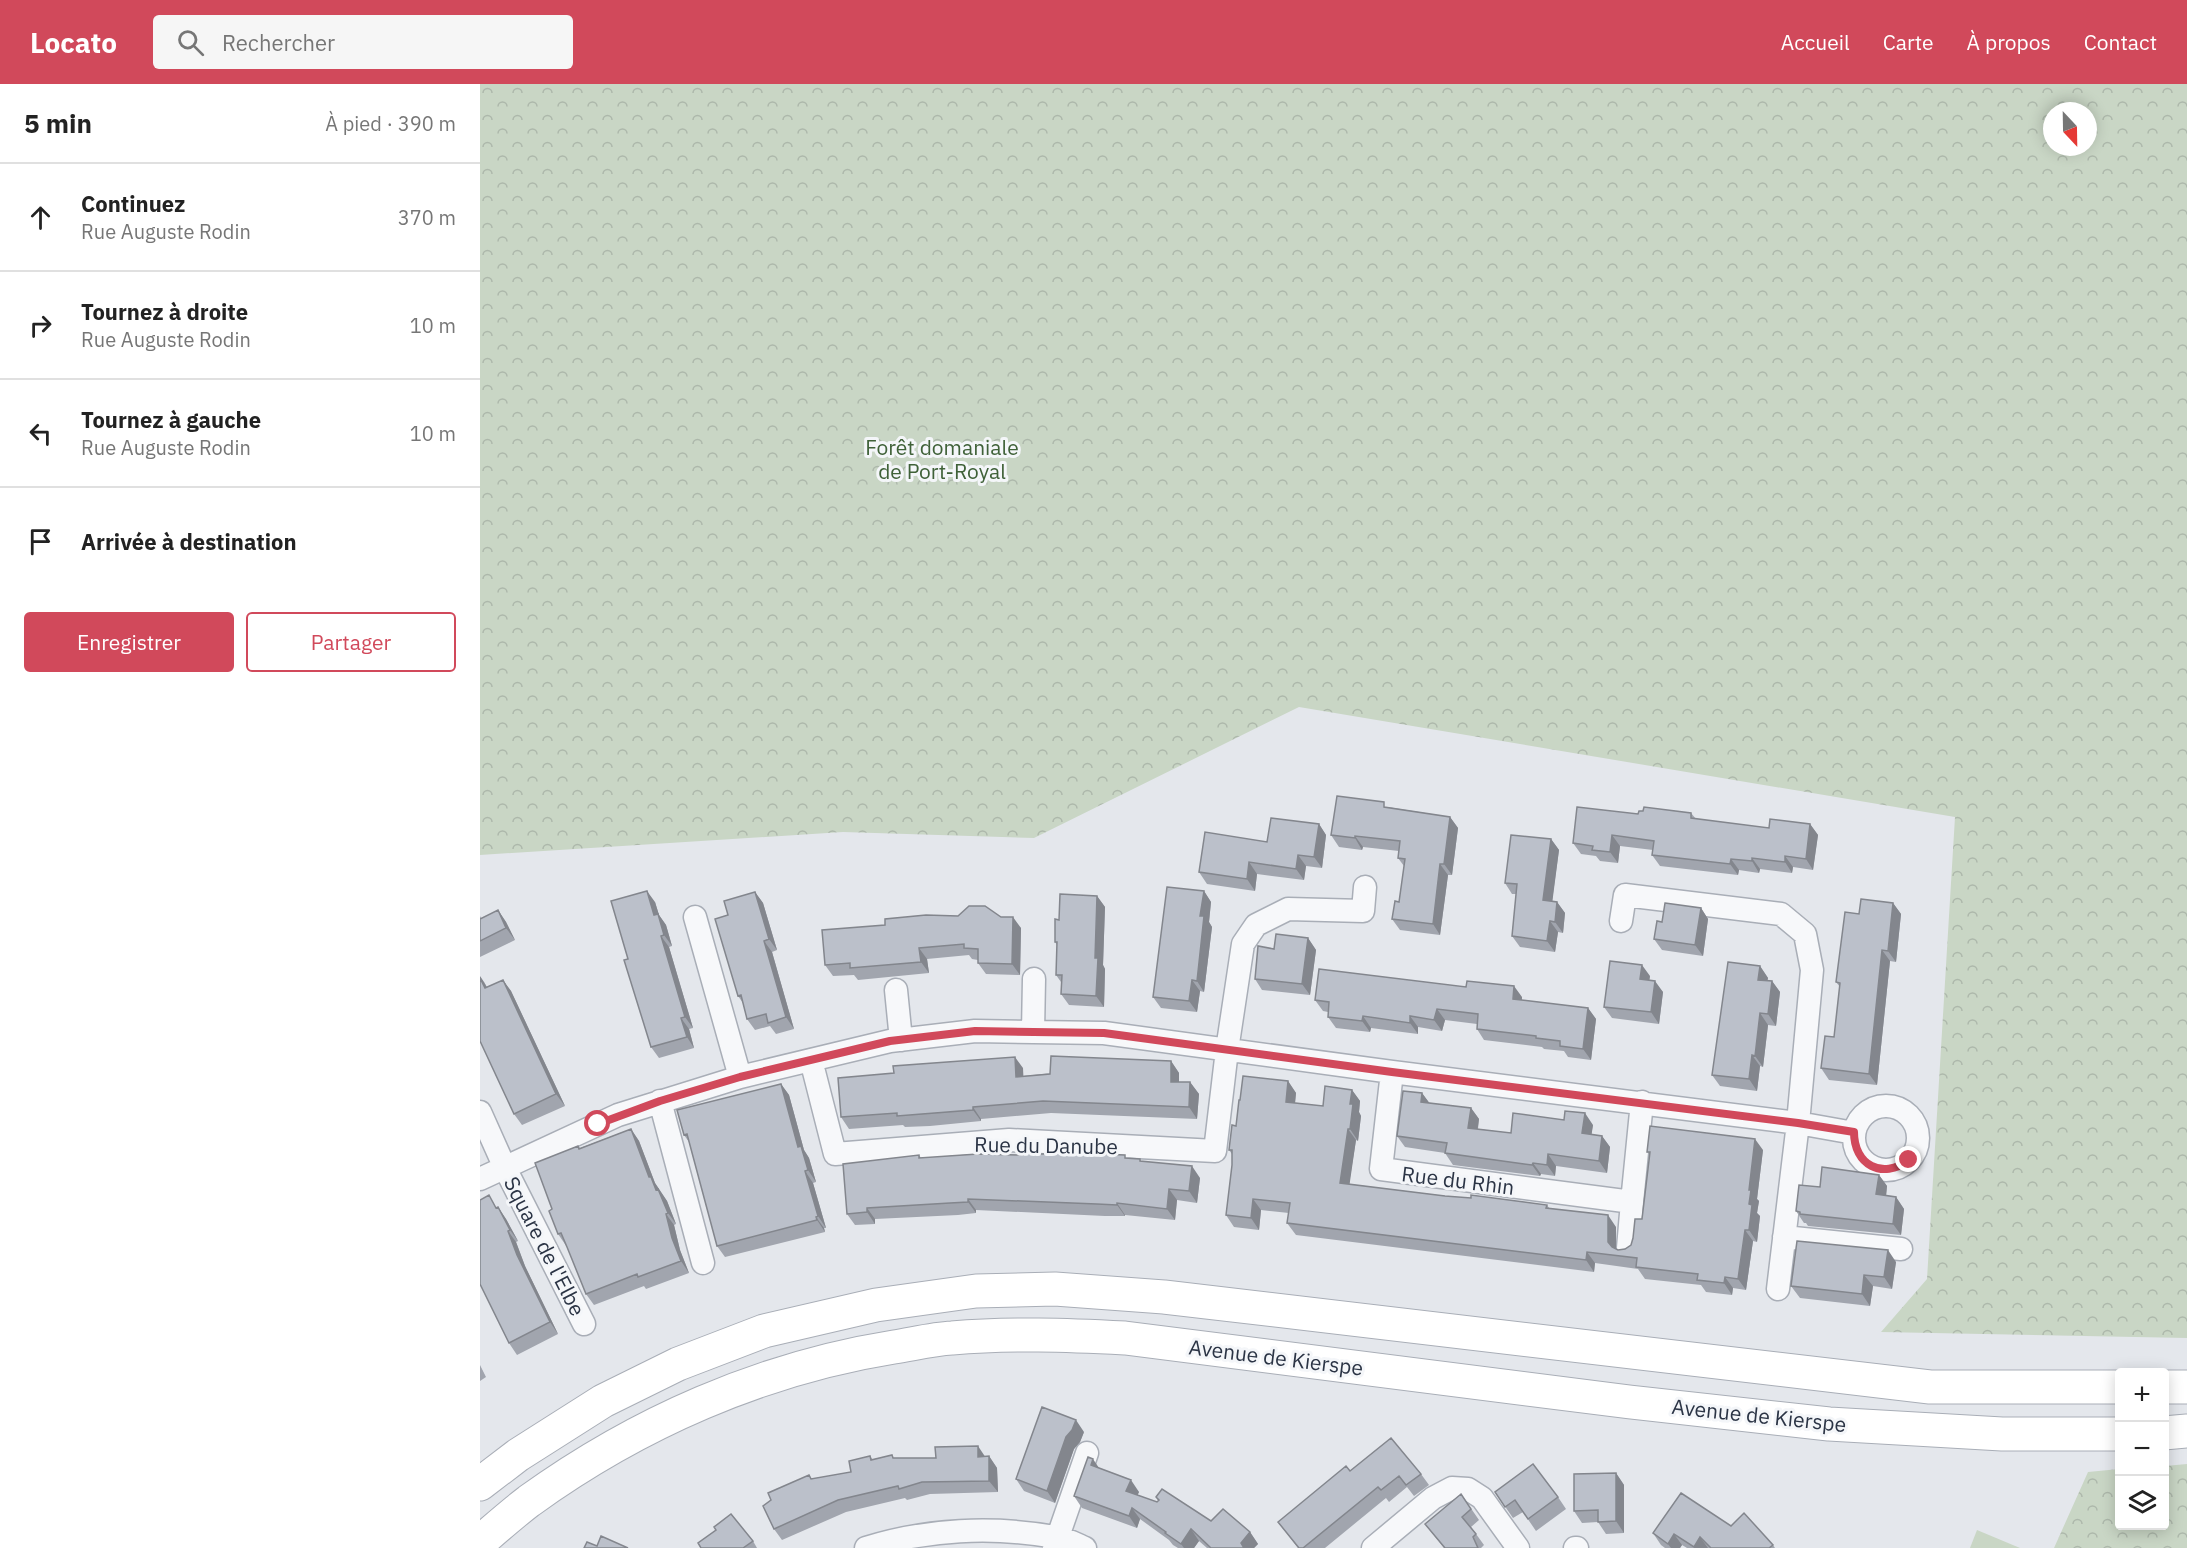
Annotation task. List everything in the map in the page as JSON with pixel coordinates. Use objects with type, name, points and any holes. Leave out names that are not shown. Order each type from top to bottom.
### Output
[{"type":"main road","points":[[480,1484],[518,1455],[603,1401],[678,1364],[764,1330],[876,1305],[976,1290],[1055,1289],[1164,1297],[1930,1387],[2115,1387]]},
{"type":"main road","name":"Avenue de Kierspe","points":[[480,1542],[528,1502],[606,1450],[689,1408],[768,1377],[857,1353],[950,1338],[1040,1334],[1125,1338],[1630,1402],[1829,1424],[2002,1434],[2115,1434]]},
{"type":"main road","points":[[2169,1387],[2187,1387]]},
{"type":"main road","points":[[2169,1433],[2187,1431]]},
{"type":"street","points":[[1227,1050],[1243,944],[1256,925],[1288,909],[1364,911],[1365,886]]},
{"type":"street","points":[[1621,921],[1625,895],[1781,914],[1805,934],[1812,970],[1798,1123],[1778,1289]]},
{"type":"street","points":[[695,917],[740,1077]]},
{"type":"street","points":[[1033,1032],[1034,979]]},
{"type":"street","points":[[896,990],[901,1040]]},
{"type":"street","points":[[480,1179],[598,1124],[660,1101],[740,1077],[901,1040],[975,1031],[1104,1033],[1392,1072],[1642,1102],[1854,1132]]},
{"type":"street","name":"Rue du Danube","points":[[811,1060],[835,1154],[1009,1140],[1215,1151],[1227,1050]]},
{"type":"street","name":"Rue du Rhin","points":[[1392,1072],[1381,1169],[1632,1202]]},
{"type":"street","points":[[660,1101],[702,1263]]},
{"type":"street","points":[[1628,1248],[1642,1102]]},
{"type":"street","name":"Square de l'Elbe","points":[[480,1112],[505,1168],[584,1324]]},
{"type":"street","points":[[1784,1237],[1901,1249]]},
{"type":"street","points":[[1055,1542],[1087,1453]]},
{"type":"street","points":[[1373,1548],[1433,1498],[1452,1488],[1468,1489],[1482,1498],[1518,1548]]},
{"type":"street","points":[[866,1548],[896,1539],[980,1530],[1085,1548]]},
{"type":"green space","name":"Forêt domaniale de Port-Royal","points":[[480,84],[2187,84],[2187,1338],[1881,1332],[1927,1279],[1955,817],[1299,707],[1034,838],[843,832],[480,855]]},
{"type":"green space","points":[[2187,1464],[2187,1548],[2054,1548],[2088,1472],[2115,1469],[2115,1530],[2169,1530],[2169,1466]]},
{"type":"green space","points":[[1977,1530],[2020,1548],[1970,1548]]},
{"type":"building","points":[[1337,796],[1384,802],[1384,807],[1450,817],[1444,864],[1440,864],[1433,924],[1392,919],[1395,901],[1399,902],[1405,859],[1398,858],[1400,841],[1331,835]]},
{"type":"building","points":[[1577,807],[1638,814],[1639,811],[1643,811],[1644,807],[1691,813],[1691,818],[1769,828],[1770,819],[1810,824],[1806,859],[1785,856],[1785,862],[1752,858],[1752,861],[1731,859],[1730,864],[1652,855],[1654,841],[1612,835],[1610,852],[1592,850],[1593,846],[1573,843]]},
{"type":"building","points":[[1271,818],[1319,824],[1314,857],[1298,855],[1296,869],[1249,862],[1247,879],[1199,872],[1205,832],[1267,842]]},
{"type":"building","points":[[1511,835],[1551,839],[1543,900],[1557,902],[1555,922],[1550,921],[1547,941],[1512,936],[1517,884],[1505,883]]},
{"type":"building","points":[[1167,887],[1204,891],[1200,916],[1204,916],[1197,981],[1192,980],[1189,1001],[1153,997]]},
{"type":"building","points":[[647,891],[654,915],[658,914],[664,935],[661,936],[685,1017],[681,1018],[687,1037],[651,1047],[624,960],[628,959],[611,901]]},
{"type":"building","points":[[755,892],[769,939],[764,941],[786,1017],[768,1023],[766,1014],[747,1019],[715,919],[728,915],[724,901]]},
{"type":"building","points":[[1060,894],[1097,896],[1096,996],[1061,994],[1062,975],[1056,975],[1057,942],[1055,942],[1055,919],[1059,920]]},
{"type":"building","points":[[1861,899],[1893,903],[1888,951],[1882,950],[1869,1074],[1821,1068],[1825,1036],[1834,1037],[1840,983],[1836,982],[1845,912],[1859,914]]},
{"type":"building","points":[[1665,903],[1701,908],[1695,945],[1654,939],[1657,921],[1662,922]]},
{"type":"building","points":[[969,906],[985,906],[1001,917],[1013,917],[1012,964],[978,963],[978,949],[964,948],[964,944],[919,948],[921,962],[850,968],[850,963],[825,965],[822,930],[885,925],[885,919],[926,915],[958,916]]},
{"type":"building","points":[[498,910],[506,928],[480,941],[480,919]]},
{"type":"building","points":[[1276,934],[1308,938],[1302,984],[1255,979],[1258,946],[1274,949]]},
{"type":"building","points":[[1610,961],[1642,965],[1640,979],[1655,981],[1651,1012],[1604,1007]]},
{"type":"building","points":[[1728,962],[1760,966],[1758,980],[1772,981],[1768,1014],[1760,1013],[1755,1056],[1752,1055],[1749,1079],[1712,1075]]},
{"type":"building","points":[[1319,969],[1466,987],[1467,981],[1514,986],[1513,999],[1588,1008],[1583,1049],[1560,1046],[1560,1041],[1536,1038],[1536,1036],[1477,1029],[1478,1014],[1437,1009],[1434,1020],[1410,1016],[1410,1023],[1363,1016],[1362,1021],[1328,1017],[1329,1002],[1315,1000]]},
{"type":"building","points":[[480,978],[485,988],[503,980],[556,1094],[514,1114],[480,1041]]},
{"type":"building","points":[[1051,1056],[1171,1061],[1171,1082],[1190,1082],[1189,1107],[1043,1101],[973,1107],[973,1110],[897,1116],[897,1113],[841,1117],[838,1078],[894,1073],[893,1066],[1015,1057],[1016,1077],[1050,1074]]},
{"type":"building","points":[[1243,1076],[1288,1081],[1286,1102],[1323,1106],[1325,1086],[1352,1090],[1350,1129],[1348,1129],[1340,1183],[1445,1196],[1471,1198],[1471,1195],[1547,1205],[1546,1208],[1608,1215],[1608,1242],[1618,1250],[1631,1245],[1635,1219],[1642,1219],[1650,1152],[1647,1152],[1650,1126],[1755,1139],[1749,1190],[1751,1190],[1749,1204],[1752,1205],[1749,1230],[1745,1230],[1738,1279],[1725,1277],[1724,1283],[1697,1280],[1698,1274],[1636,1267],[1637,1258],[1587,1252],[1586,1260],[1287,1223],[1290,1203],[1253,1199],[1251,1218],[1226,1215],[1232,1165],[1232,1150],[1229,1150],[1232,1125],[1236,1126]]},
{"type":"building","points":[[781,1084],[798,1147],[801,1146],[808,1170],[805,1171],[818,1216],[817,1220],[717,1246],[687,1134],[684,1135],[677,1110]]},
{"type":"building","points":[[1403,1091],[1422,1093],[1421,1102],[1471,1108],[1468,1128],[1511,1133],[1513,1113],[1564,1120],[1565,1111],[1585,1113],[1582,1133],[1602,1136],[1599,1161],[1548,1154],[1547,1165],[1533,1163],[1532,1165],[1445,1153],[1447,1143],[1397,1136]]},
{"type":"building","points":[[631,1129],[649,1177],[656,1190],[658,1189],[668,1213],[666,1214],[672,1238],[681,1261],[638,1277],[637,1274],[586,1294],[561,1233],[558,1234],[549,1211],[552,1209],[535,1163]]},
{"type":"building","points":[[1049,1152],[1125,1155],[1125,1158],[1140,1159],[1140,1161],[1192,1166],[1189,1191],[1169,1189],[1167,1209],[1117,1203],[1117,1205],[968,1199],[968,1202],[867,1208],[867,1212],[847,1214],[843,1164],[919,1155],[919,1158],[978,1154],[1049,1154]]},
{"type":"building","points":[[1822,1167],[1879,1175],[1876,1194],[1896,1197],[1893,1224],[1800,1214],[1796,1211],[1799,1185],[1820,1187]]},
{"type":"building","points":[[489,1195],[510,1230],[508,1231],[517,1255],[550,1322],[509,1343],[480,1284],[480,1200]]},
{"type":"building","points":[[1797,1241],[1888,1250],[1884,1277],[1864,1275],[1862,1294],[1791,1286]]},
{"type":"building","points":[[1042,1407],[1076,1420],[1066,1437],[1047,1491],[1016,1479]]},
{"type":"building","points":[[1391,1438],[1421,1474],[1406,1485],[1399,1476],[1381,1490],[1378,1487],[1303,1548],[1299,1548],[1278,1522],[1346,1466],[1350,1471]]},
{"type":"building","points":[[978,1446],[978,1457],[989,1456],[989,1481],[922,1482],[899,1489],[898,1486],[838,1500],[774,1529],[763,1506],[771,1500],[768,1493],[809,1475],[811,1479],[851,1472],[849,1461],[870,1456],[871,1460],[892,1455],[893,1458],[936,1458],[935,1447]]},
{"type":"building","points":[[1088,1457],[1093,1459],[1091,1465],[1131,1480],[1126,1491],[1157,1502],[1159,1500],[1156,1497],[1162,1489],[1211,1521],[1223,1509],[1250,1532],[1241,1543],[1244,1548],[1211,1548],[1191,1529],[1181,1544],[1132,1508],[1129,1516],[1074,1496]]},
{"type":"building","points":[[1533,1464],[1558,1497],[1528,1519],[1515,1500],[1505,1507],[1495,1492]]},
{"type":"building","points":[[1616,1473],[1616,1521],[1598,1522],[1598,1510],[1574,1511],[1574,1474]]},
{"type":"building","points":[[1681,1493],[1731,1526],[1744,1513],[1773,1545],[1769,1548],[1711,1548],[1700,1537],[1694,1547],[1674,1534],[1668,1544],[1653,1533]]},
{"type":"building","points":[[1461,1494],[1471,1509],[1462,1517],[1476,1534],[1473,1537],[1478,1548],[1445,1548],[1425,1524]]},
{"type":"building","points":[[731,1514],[753,1541],[743,1548],[701,1548],[698,1543],[716,1530],[714,1527]]},
{"type":"building","points":[[601,1536],[628,1548],[584,1548],[587,1542],[597,1546]]},
{"type":"route","points":[[598,1124],[660,1101],[740,1077],[890,1041],[975,1031],[1104,1033],[1798,1123],[1854,1132],[1857,1152],[1863,1161],[1871,1166],[1891,1169],[1909,1160]]}]
